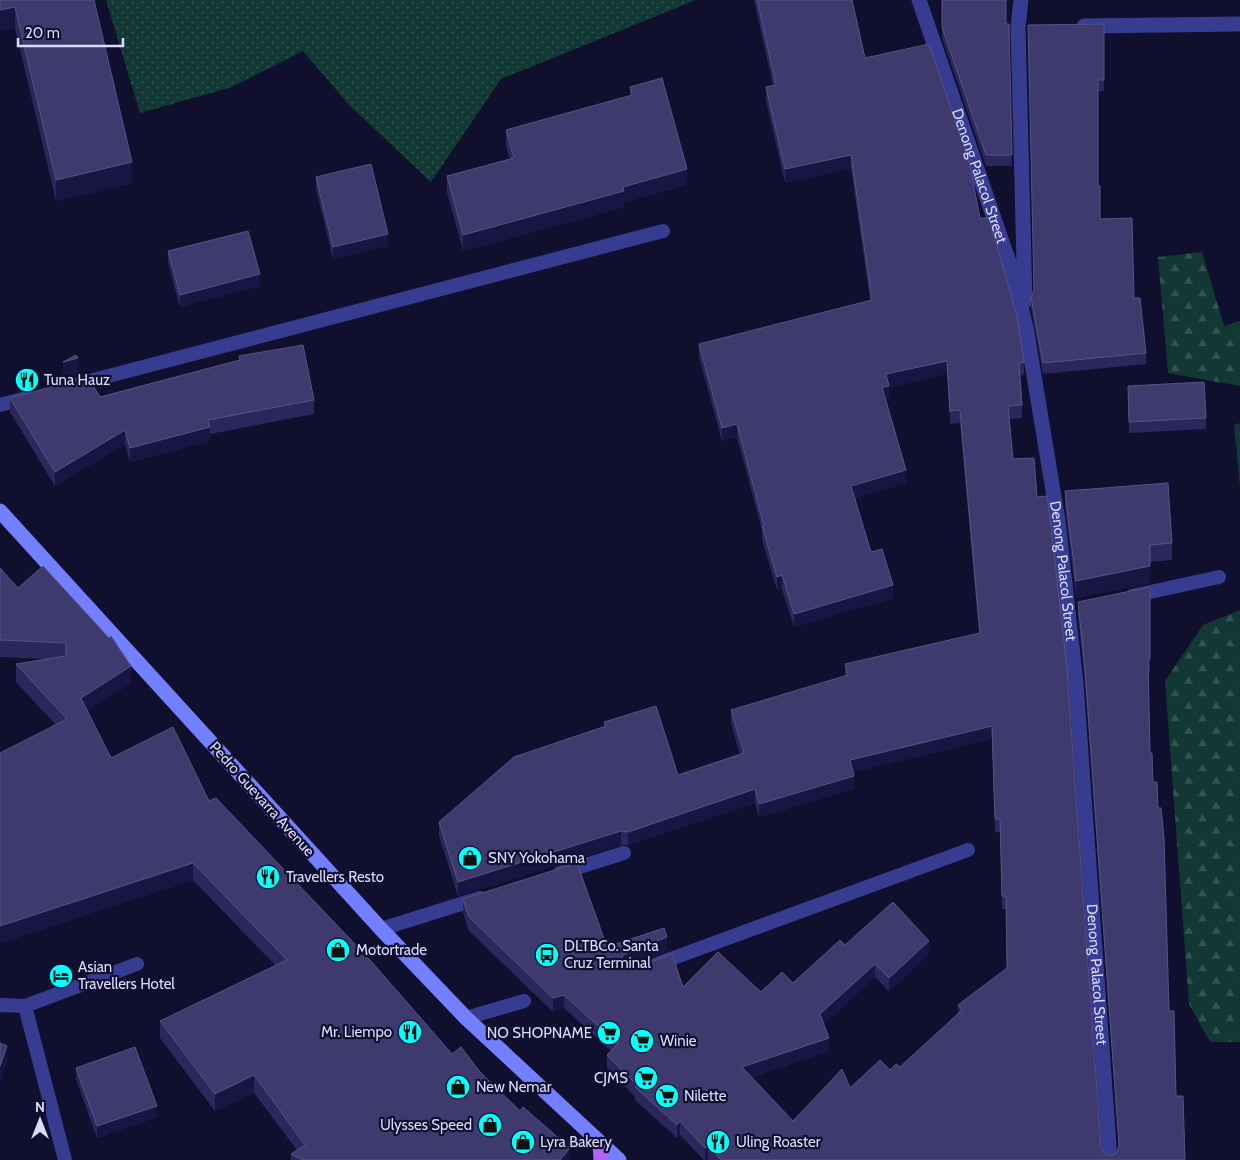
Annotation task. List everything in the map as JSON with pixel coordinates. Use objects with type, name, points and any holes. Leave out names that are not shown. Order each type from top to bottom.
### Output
[{"type":"main road","name":"Pedro Guevarra Avenue","points":[[0,511],[381,929],[466,1018],[619,1160]]},
{"type":"main road","points":[[600,1144],[601,1160]]},
{"type":"street","name":"Denong Palacol Street","points":[[919,0],[1009,262],[1026,327],[1073,608],[1076,683],[1110,1160]]},
{"type":"street","points":[[1020,0],[1018,27],[1026,327]]},
{"type":"street","points":[[1066,26],[1240,24]]},
{"type":"street","points":[[1018,27],[1037,27]]},
{"type":"lane","points":[[58,390],[663,230]]},
{"type":"lane","points":[[0,405],[38,395]]},
{"type":"lane","points":[[1115,599],[1219,577]]},
{"type":"lane","points":[[647,968],[968,850]]},
{"type":"lane","points":[[549,876],[624,853]]},
{"type":"lane","points":[[381,929],[493,894]]},
{"type":"lane","points":[[0,1005],[25,1006],[138,964]]},
{"type":"lane","points":[[466,1018],[524,1001]]},
{"type":"lane","points":[[25,1006],[65,1160]]},
{"type":"green space","points":[[106,0],[696,0],[501,79],[431,182],[349,105],[303,51],[232,87],[140,113]]},
{"type":"green space","points":[[1202,252],[1224,326],[1240,321],[1240,386],[1168,373],[1158,257]]},
{"type":"green space","points":[[1240,423],[1240,487],[1234,425]]},
{"type":"green space","points":[[1240,610],[1240,1042],[1210,1042],[1189,1004],[1165,681],[1203,625]]},
{"type":"building","points":[[0,0],[94,0],[132,162],[56,180],[15,7],[0,10]]},
{"type":"building","points":[[757,0],[852,0],[865,58],[929,44],[969,161],[980,218],[989,218],[1017,316],[1024,362],[1019,363],[1022,405],[1008,406],[1013,459],[1034,458],[1037,497],[1047,496],[1049,509],[1067,670],[1101,1147],[1103,1152],[1110,1156],[1116,1154],[1119,1146],[1085,669],[1078,602],[1150,587],[1150,659],[1148,659],[1150,753],[1152,753],[1153,782],[1157,782],[1158,808],[1161,808],[1164,838],[1169,1011],[1174,1011],[1176,1096],[1183,1096],[1185,1160],[721,1160],[708,1146],[705,1148],[680,1121],[677,1125],[635,1087],[637,1085],[607,1055],[618,1044],[564,995],[553,998],[469,917],[463,899],[577,863],[607,947],[664,928],[667,937],[623,955],[621,963],[624,968],[632,969],[672,954],[683,987],[718,952],[761,992],[782,972],[793,983],[840,940],[845,945],[893,902],[929,941],[889,978],[875,964],[820,1014],[829,1038],[742,1067],[793,1121],[842,1069],[850,1088],[880,1060],[890,1070],[896,1064],[900,1067],[962,1010],[958,1005],[1007,968],[1006,896],[1002,896],[1000,819],[995,819],[992,726],[850,760],[854,776],[759,804],[755,789],[628,832],[621,831],[458,882],[439,822],[514,757],[606,726],[604,722],[656,706],[678,775],[744,753],[731,710],[848,675],[845,664],[980,633],[960,410],[950,411],[947,361],[886,374],[889,386],[882,387],[906,470],[851,486],[871,552],[882,549],[893,585],[794,614],[782,575],[777,577],[762,526],[764,526],[737,424],[722,428],[699,344],[872,300],[851,155],[785,169],[766,87],[776,85]]},
{"type":"building","points":[[942,0],[1006,0],[1006,24],[1009,24],[1012,155],[986,155],[942,27]]},
{"type":"building","points":[[1104,24],[1104,80],[1098,80],[1098,186],[1100,186],[1100,219],[1132,218],[1134,298],[1140,298],[1146,353],[1043,363],[1031,297],[1034,290],[1028,25]]},
{"type":"building","points":[[662,78],[687,169],[623,187],[624,191],[463,235],[447,176],[514,158],[506,130],[632,95],[630,87]]},
{"type":"building","points":[[371,164],[388,234],[333,247],[316,177]]},
{"type":"building","points":[[248,231],[260,274],[180,295],[168,251]]},
{"type":"building","points":[[303,345],[314,400],[208,420],[210,427],[130,448],[125,430],[55,472],[10,398],[88,377],[100,397],[240,360],[239,356]]},
{"type":"building","points":[[76,355],[78,358],[63,362]]},
{"type":"building","points":[[1204,382],[1206,418],[1129,422],[1128,386]]},
{"type":"building","points":[[1168,483],[1172,543],[1150,545],[1150,566],[1076,581],[1065,491]]},
{"type":"building","points":[[43,566],[109,638],[111,636],[131,666],[81,698],[111,758],[173,727],[209,801],[216,798],[370,960],[452,1054],[461,1047],[480,1072],[520,1111],[523,1107],[570,1148],[560,1160],[303,1160],[291,1154],[305,1145],[254,1075],[215,1094],[160,1021],[287,960],[193,863],[0,926],[0,753],[67,719],[16,664],[66,656],[66,643],[0,640],[0,568],[18,588]]},
{"type":"building","points":[[0,1043],[7,1046],[0,1066]]},
{"type":"building","points":[[135,1047],[157,1106],[97,1126],[76,1068]]},
{"type":"place","name":"Tuna Hauz","points":[[27,380]]},
{"type":"place","name":"SNY Yokohama","points":[[470,858]]},
{"type":"place","name":"Travellers Resto","points":[[268,877]]},
{"type":"place","name":"Motortrade","points":[[338,950]]},
{"type":"place","name":"DLTBCo. Santa Cruz Terminal","points":[[547,955]]},
{"type":"place","name":"Asian Travellers Hotel","points":[[61,976]]},
{"type":"place","name":"Mr. Liempo","points":[[410,1032]]},
{"type":"place","name":"NO SHOPNAME","points":[[609,1033]]},
{"type":"place","name":"Winie","points":[[642,1041]]},
{"type":"place","name":"CJMS","points":[[646,1078]]},
{"type":"place","name":"New Nemar","points":[[458,1087]]},
{"type":"place","name":"Nilette","points":[[667,1096]]},
{"type":"place","name":"Ulysses Speed","points":[[490,1125]]},
{"type":"place","name":"Lyra Bakery","points":[[523,1142]]},
{"type":"place","name":"Uling Roaster","points":[[718,1142]]}]
